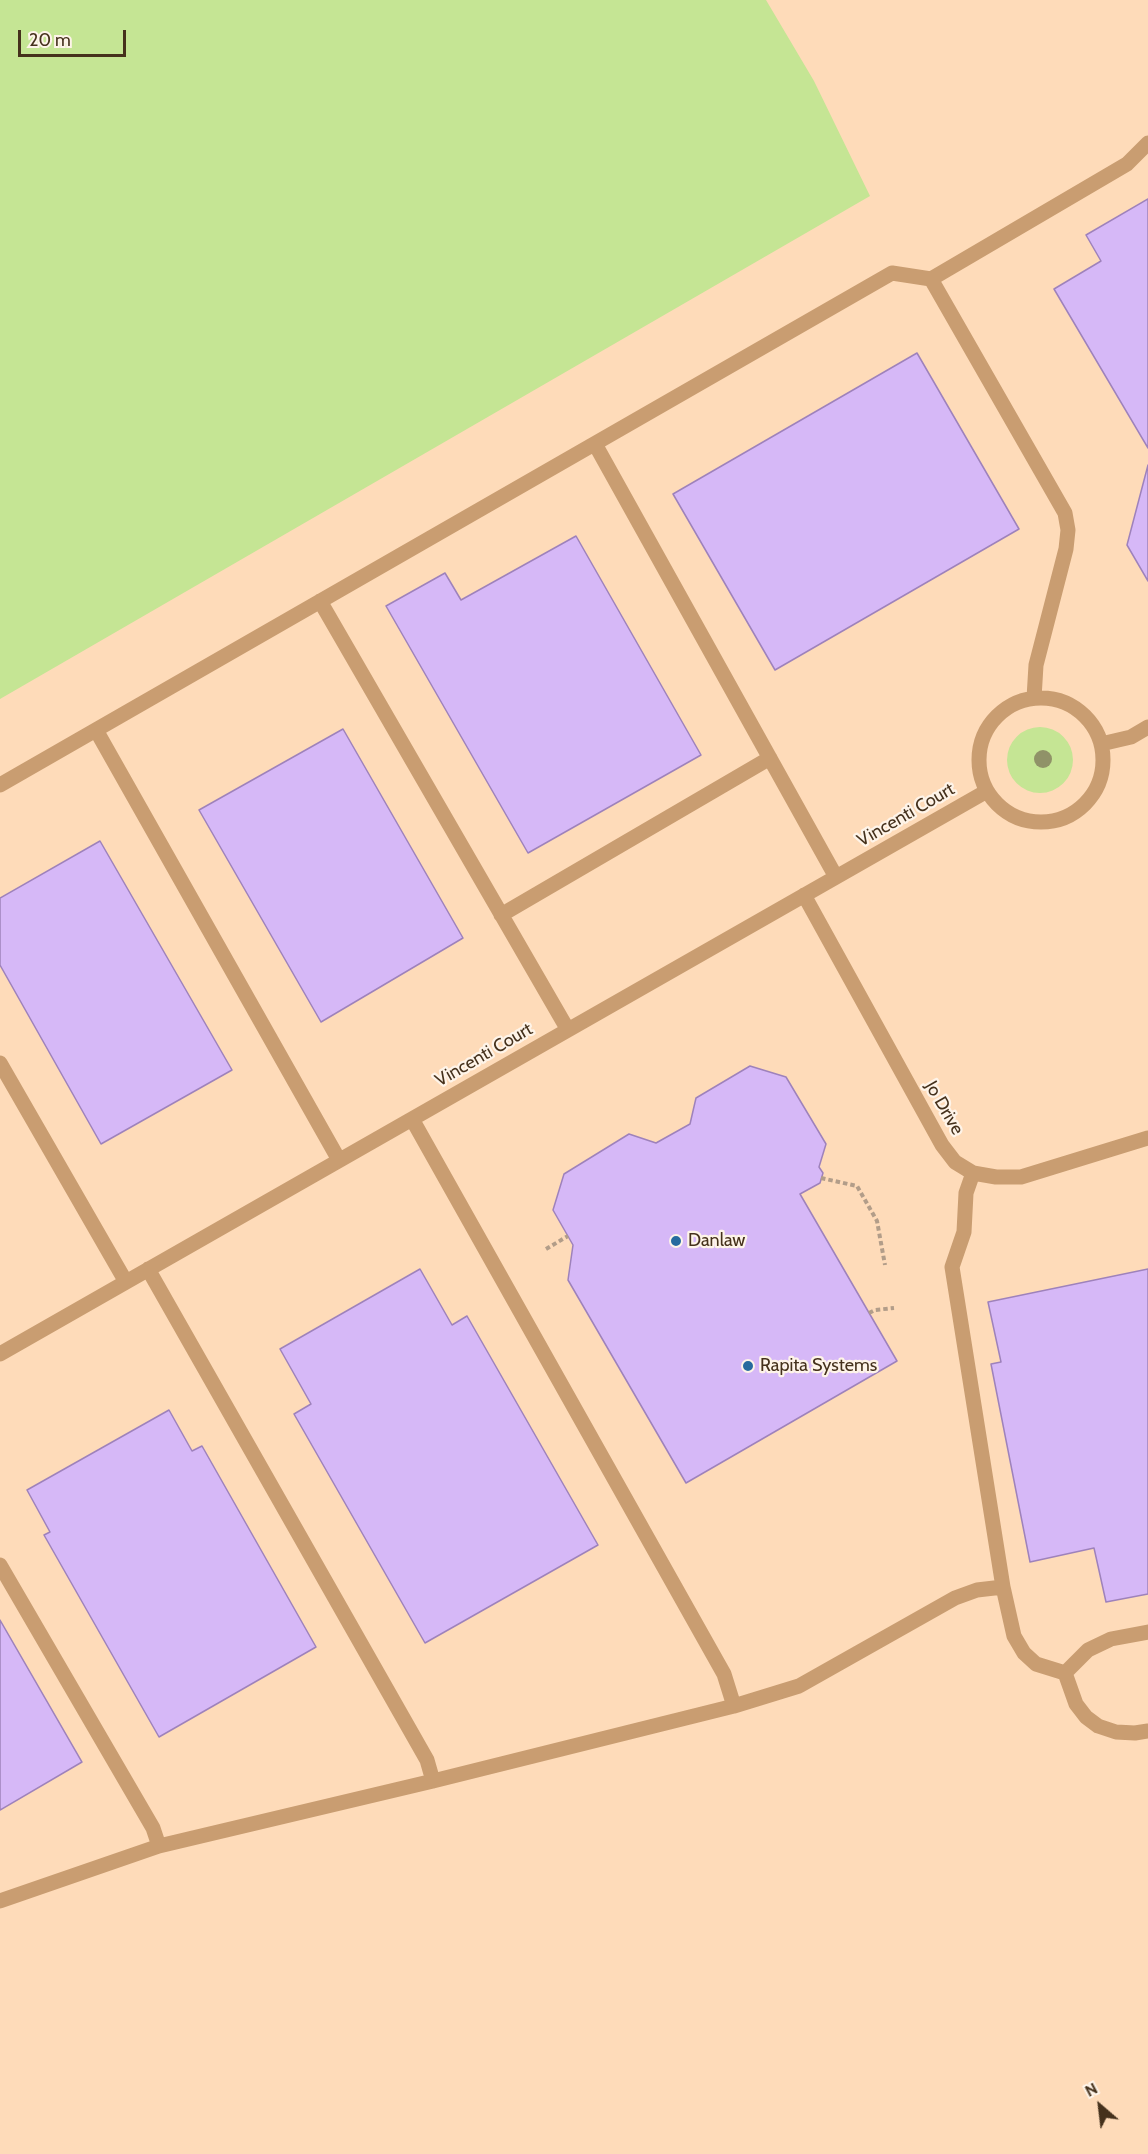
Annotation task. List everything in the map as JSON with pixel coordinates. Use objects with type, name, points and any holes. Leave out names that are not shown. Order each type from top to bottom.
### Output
[{"type":"street","points":[[0,784],[892,273],[931,279],[1127,164],[1148,143]]},
{"type":"street","points":[[931,279],[1065,513],[1068,530],[1066,549],[1036,665],[1034,698]]},
{"type":"street","points":[[595,444],[836,877]]},
{"type":"street","points":[[320,601],[568,1030]]},
{"type":"street","points":[[1034,698],[1056,699],[1076,708],[1092,723],[1101,744],[1103,762],[1100,780],[1091,798],[1077,810],[1058,819],[1038,822],[1018,817],[1000,807],[987,791],[980,772],[980,751],[985,732],[998,715],[1014,704],[1034,698]]},
{"type":"street","points":[[1101,744],[1131,737],[1148,728]]},
{"type":"street","points":[[96,730],[339,1160]]},
{"type":"street","points":[[501,915],[770,758]]},
{"type":"street","name":"Vincenti Court","points":[[0,1354],[987,791]]},
{"type":"street","name":"Jo Drive","points":[[804,895],[942,1145],[955,1162],[973,1173],[996,1177],[1021,1177],[1148,1138]]},
{"type":"street","points":[[0,1063],[126,1282]]},
{"type":"street","points":[[412,1119],[724,1674],[734,1706]]},
{"type":"street","points":[[973,1173],[966,1193],[964,1232],[952,1267],[1003,1587],[1014,1636],[1024,1653],[1036,1664],[1065,1673]]},
{"type":"street","points":[[148,1269],[427,1760],[433,1781]]},
{"type":"street","points":[[0,1565],[153,1828],[159,1846]]},
{"type":"street","points":[[0,1901],[159,1846],[734,1706],[799,1686],[955,1598],[977,1590],[1003,1587]]},
{"type":"street","points":[[1065,1673],[1088,1650],[1111,1639],[1148,1632]]},
{"type":"street","points":[[1065,1673],[1076,1704],[1086,1717],[1098,1726],[1116,1732],[1148,1731]]},
{"type":"path","points":[[821,1178],[857,1186],[877,1221],[885,1265]]},
{"type":"path","points":[[546,1249],[568,1236]]},
{"type":"path","points":[[869,1313],[894,1308]]},
{"type":"shaded area","points":[[0,0],[1148,0],[1148,2154],[0,2154]]},
{"type":"green space","points":[[0,0],[766,0],[814,81],[870,196],[0,699]]},
{"type":"green space","points":[[1040,727],[1052,730],[1063,737],[1070,748],[1073,760],[1070,772],[1063,783],[1052,790],[1040,793],[1028,790],[1017,783],[1010,772],[1007,760],[1010,748],[1017,737],[1028,730]]},
{"type":"building","points":[[1148,199],[1148,448],[1054,289],[1101,261],[1086,235]]},
{"type":"building","points":[[917,353],[1019,529],[775,670],[673,494]]},
{"type":"building","points":[[1148,465],[1148,581],[1127,545]]},
{"type":"building","points":[[576,536],[701,755],[528,853],[386,606],[445,573],[461,600]]},
{"type":"building","points":[[343,729],[463,938],[321,1022],[199,810]]},
{"type":"building","points":[[100,841],[232,1070],[101,1144],[0,965],[0,898]]},
{"type":"building","points":[[750,1066],[786,1077],[826,1144],[819,1167],[823,1173],[820,1183],[800,1194],[897,1361],[686,1483],[568,1280],[573,1245],[553,1210],[564,1174],[629,1134],[656,1143],[690,1124],[696,1098]]},
{"type":"building","points":[[420,1269],[452,1325],[467,1316],[598,1545],[425,1643],[294,1414],[311,1404],[280,1349]]},
{"type":"building","points":[[1148,1269],[1148,1594],[1106,1602],[1094,1548],[1030,1562],[991,1364],[1001,1362],[988,1302]]},
{"type":"building","points":[[169,1410],[192,1451],[202,1446],[316,1647],[159,1737],[44,1535],[50,1532],[27,1490]]},
{"type":"building","points":[[0,1620],[82,1762],[0,1810]]},
{"type":"place","name":"Danlaw","points":[[676,1241]]},
{"type":"place","name":"Rapita Systems","points":[[748,1366]]}]
